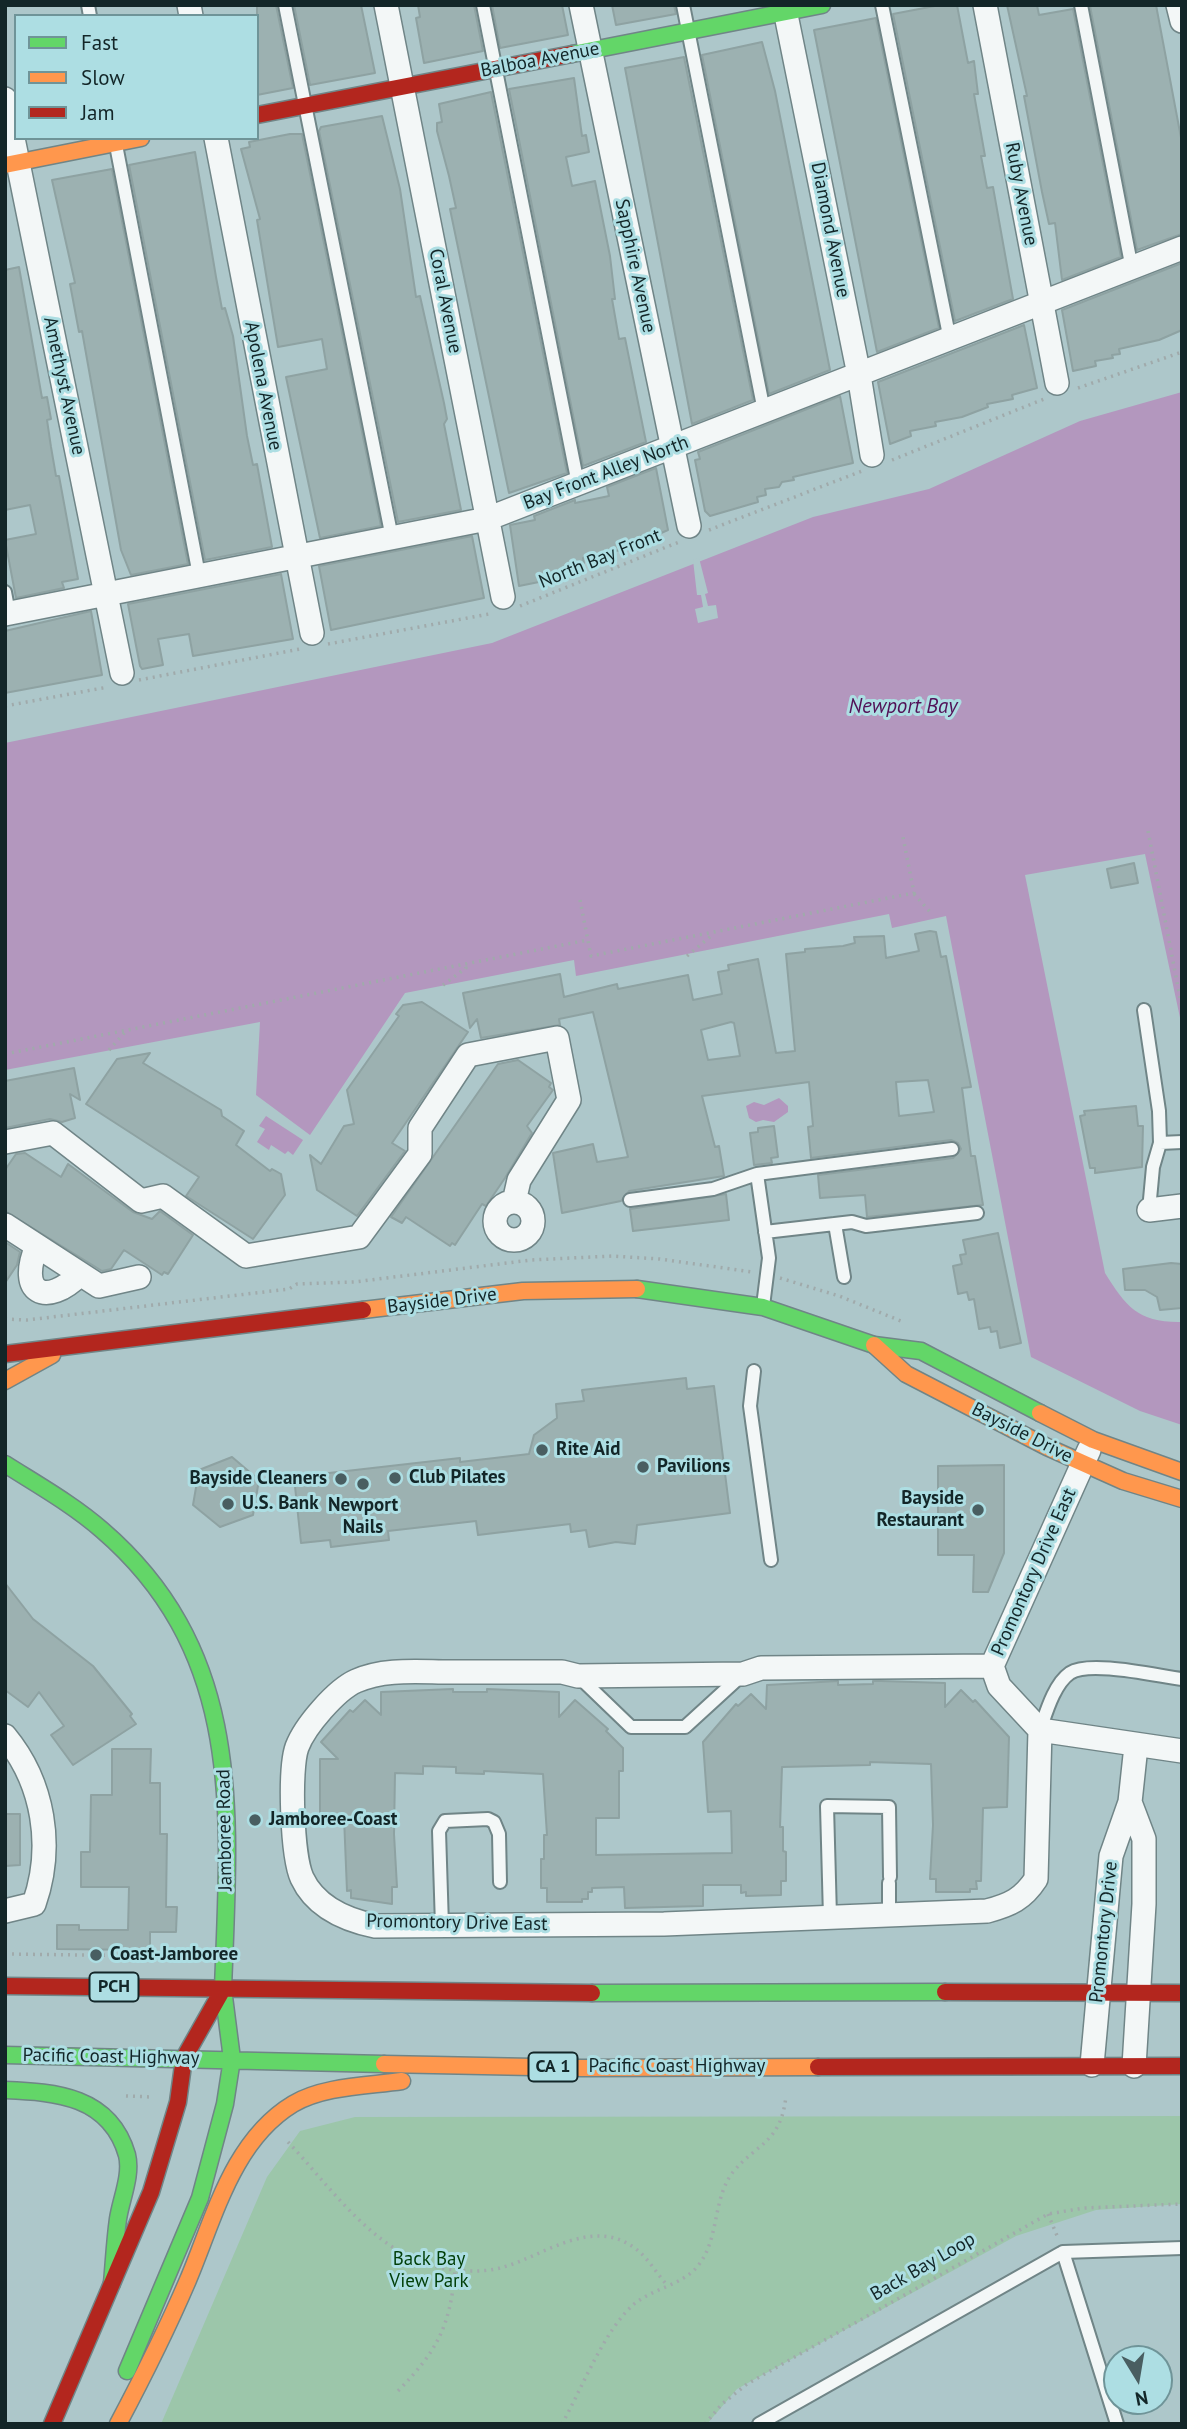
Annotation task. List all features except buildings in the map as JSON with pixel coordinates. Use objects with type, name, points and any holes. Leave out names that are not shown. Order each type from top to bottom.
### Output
[{"type":"main road","name":"Balboa Avenue","points":[[259,115],[688,31],[785,9],[822,5]]},
{"type":"main road","points":[[11,164],[115,141]]},
{"type":"main road","name":"Bayside Drive","points":[[5,1354],[523,1291],[638,1289],[763,1307],[874,1345],[921,1351],[1093,1440],[1182,1472]]},
{"type":"main road","name":"Bayside Drive","points":[[874,1345],[906,1374],[1083,1464],[1182,1499]]},
{"type":"main road","points":[[5,1381],[67,1346]]},
{"type":"main road","name":"Jamboree Road","points":[[5,1464],[77,1511],[112,1539],[140,1568],[165,1601],[202,1674],[213,1707],[226,1777],[223,1989],[232,2059],[225,2104],[200,2198],[106,2424]]},
{"type":"main road","name":"PCH","points":[[5,1986],[223,1989]]},
{"type":"main road","points":[[223,1989],[767,1994],[1098,1990],[1182,1993]]},
{"type":"main road","name":"Jamboree Road","points":[[52,2424],[151,2192],[178,2102],[184,2058],[223,1989]]},
{"type":"main road","name":"Pacific Coast Highway","points":[[5,2055],[507,2066],[1182,2066]]},
{"type":"main road","points":[[118,2424],[142,2381],[222,2198],[252,2142],[269,2121],[295,2102],[306,2099],[354,2088],[507,2066]]},
{"type":"main road","points":[[5,2090],[53,2092],[97,2109],[109,2121],[127,2156],[127,2178],[118,2219],[112,2283]]},
{"type":"street","name":"Coral Avenue","points":[[386,5],[487,519],[501,607]]},
{"type":"street","name":"Sapphire Avenue","points":[[581,5],[674,447],[695,532]]},
{"type":"street","name":"Ruby Avenue","points":[[985,5],[1058,390]]},
{"type":"street","name":"Diamond Avenue","points":[[785,9],[874,462]]},
{"type":"street","name":"Amethyst Avenue","points":[[5,99],[11,164],[124,680]]},
{"type":"street","name":"Apolena Avenue","points":[[216,140],[313,642]]},
{"type":"street","name":"Bay Front Alley North","points":[[7,606],[107,594],[487,519],[1182,248]]},
{"type":"street","points":[[5,1142],[53,1133],[141,1201],[163,1196],[246,1256],[322,1245],[359,1237],[420,1154],[420,1128],[468,1055],[557,1038],[569,1100],[519,1180],[514,1202]]},
{"type":"street","points":[[1149,1210],[1182,1206]]},
{"type":"street","points":[[5,1225],[99,1286],[139,1277]]},
{"type":"street","points":[[37,1246],[30,1263],[29,1279],[36,1289],[48,1293],[65,1289],[80,1274]]},
{"type":"street","name":"Promontory Drive East","points":[[992,1666],[761,1668],[743,1674],[578,1676],[562,1671],[386,1672],[354,1681],[308,1724],[296,1749],[293,1838],[303,1879],[329,1909],[348,1920],[375,1926],[664,1924],[987,1911],[1010,1905],[1026,1895],[1037,1879],[1040,1730],[999,1686],[992,1666],[1093,1440]]},
{"type":"street","points":[[1040,1730],[1182,1751]]},
{"type":"street","points":[[5,1736],[20,1754],[41,1799],[44,1877],[34,1904],[5,1911]]},
{"type":"street","name":"Promontory Drive","points":[[1092,2065],[1111,1856],[1130,1802],[1136,1746]]},
{"type":"street","name":"Promontory Drive","points":[[1130,1802],[1144,1839],[1134,2066]]},
{"type":"lane","points":[[285,5],[392,538]]},
{"type":"lane","points":[[483,5],[578,484]]},
{"type":"lane","points":[[683,5],[764,411]]},
{"type":"lane","points":[[882,5],[950,340]]},
{"type":"lane","points":[[1081,5],[1132,269]]},
{"type":"lane","points":[[115,141],[199,575]]},
{"type":"lane","points":[[1144,1010],[1159,1111],[1160,1143],[1153,1167],[1149,1210]]},
{"type":"lane","points":[[1160,1143],[1182,1142]]},
{"type":"lane","points":[[630,1200],[713,1189],[757,1174],[952,1149]]},
{"type":"lane","points":[[757,1174],[769,1258],[763,1307]]},
{"type":"lane","points":[[765,1232],[852,1222],[866,1226],[977,1213]]},
{"type":"lane","points":[[835,1224],[844,1277]]},
{"type":"lane","points":[[754,1371],[750,1406],[771,1560]]},
{"type":"lane","points":[[1040,1730],[1063,1679],[1071,1672],[1087,1668],[1182,1679]]},
{"type":"lane","points":[[578,1676],[631,1727],[685,1727],[743,1674]]},
{"type":"lane","points":[[830,1917],[827,1806],[889,1807],[889,1915]]},
{"type":"lane","points":[[442,1926],[439,1832],[445,1821],[488,1819],[494,1822],[499,1834],[500,1882]]},
{"type":"lane","points":[[759,2424],[1063,2252],[1182,2248]]},
{"type":"lane","points":[[1063,2252],[1116,2424]]},
{"type":"path","name":"North Bay Front","points":[[5,706],[313,642],[501,607],[1058,390],[1182,352]]},
{"type":"path","points":[[1148,831],[1182,1007]]},
{"type":"path","points":[[903,837],[914,893],[931,914]]},
{"type":"path","points":[[580,900],[591,956],[914,893]]},
{"type":"path","points":[[687,956],[710,936],[710,933]]},
{"type":"path","points":[[5,1054],[588,940]]},
{"type":"path","points":[[443,985],[466,968],[465,964]]},
{"type":"path","points":[[109,1050],[127,1030]]},
{"type":"path","points":[[5,1954],[164,1956]]},
{"type":"path","points":[[562,2424],[621,2317],[636,2302],[696,2268],[709,2247],[726,2183],[734,2171],[767,2144],[775,2131],[786,2104],[790,2066]]},
{"type":"path","points":[[115,2099],[151,2096],[158,2101]]},
{"type":"path","points":[[286,2140],[366,2228],[419,2262],[455,2271],[501,2268],[554,2245],[589,2235],[613,2239],[636,2248],[667,2286]]},
{"type":"path","name":"Back Bay Loop","points":[[705,2424],[722,2404],[747,2384],[1048,2214],[1084,2208],[1182,2204]]},
{"type":"path","points":[[1048,2214],[1063,2252]]},
{"type":"path","points":[[398,2391],[435,2346],[448,2320],[455,2271]]},
{"type":"green space","name":"Back Bay View Park","points":[[1182,2116],[1182,2204],[1096,2210],[1016,2236],[737,2389],[707,2424],[161,2424],[267,2177],[300,2131],[355,2117]]},
{"type":"water","name":"Newport Bay","points":[[1182,392],[1182,1027],[1145,854],[1025,875],[1105,1273],[1135,1311],[1155,1320],[1182,1322],[1182,1425],[1140,1411],[1031,1357],[946,916],[892,928],[889,914],[576,976],[574,960],[405,993],[310,1135],[256,1095],[260,1022],[5,1070],[5,743],[492,643],[813,517],[929,489],[1080,421]]},
{"type":"water","points":[[779,1098],[788,1106],[788,1112],[774,1122],[756,1122],[749,1118],[746,1106],[754,1102],[764,1105]]},
{"type":"water","points":[[266,1116],[303,1140],[293,1155],[288,1151],[285,1154],[271,1145],[269,1150],[257,1142],[265,1129],[259,1126]]},
{"type":"pier","points":[[699,558],[708,593],[705,594],[708,606],[716,605],[718,618],[698,623],[695,609],[703,607],[701,595],[697,595],[693,560]]},
{"type":"traffic: fast","points":[[572,54],[822,5]]},
{"type":"traffic: fast","points":[[637,1289],[763,1307],[874,1345],[921,1351],[1040,1413]]},
{"type":"traffic: fast","points":[[5,1464],[91,1521],[149,1579],[183,1630],[206,1685],[219,1742],[226,1802],[223,1989]]},
{"type":"traffic: fast","points":[[127,2371],[200,2198],[225,2104],[232,2059],[223,1989]]},
{"type":"traffic: fast","points":[[592,1993],[945,1992]]},
{"type":"traffic: fast","points":[[5,2055],[384,2064]]},
{"type":"traffic: fast","points":[[5,2090],[43,2093],[79,2101],[108,2120],[119,2135],[127,2155],[128,2171],[118,2219],[112,2283]]},
{"type":"traffic: slow","points":[[5,165],[131,140]]},
{"type":"traffic: slow","points":[[363,1310],[523,1291],[637,1289]]},
{"type":"traffic: slow","points":[[874,1345],[906,1374],[1047,1447],[1123,1481],[1182,1499]]},
{"type":"traffic: slow","points":[[5,1381],[52,1355]]},
{"type":"traffic: slow","points":[[1040,1413],[1093,1440],[1182,1472]]},
{"type":"traffic: slow","points":[[384,2064],[582,2068],[818,2067]]},
{"type":"traffic: slow","points":[[118,2424],[172,2317],[227,2183],[255,2139],[272,2120],[305,2098],[346,2088],[402,2081]]},
{"type":"traffic: jam","points":[[259,115],[572,54]]},
{"type":"traffic: jam","points":[[5,1354],[363,1310]]},
{"type":"traffic: jam","points":[[5,1986],[592,1993]]},
{"type":"traffic: jam","points":[[52,2424],[151,2192],[178,2102],[184,2058],[223,1989]]},
{"type":"traffic: jam","points":[[945,1992],[1182,1993]]},
{"type":"traffic: jam","points":[[818,2067],[1182,2066]]},
{"type":"place","name":"Rite Aid","points":[[542,1450]]},
{"type":"place","name":"Pavilions","points":[[643,1467]]},
{"type":"place","name":"Club Pilates","points":[[395,1478]]},
{"type":"place","name":"Bayside Cleaners","points":[[341,1479]]},
{"type":"place","name":"Newport Nails","points":[[363,1484]]},
{"type":"place","name":"U.S. Bank","points":[[228,1504]]},
{"type":"place","name":"Bayside Restaurant","points":[[978,1510]]},
{"type":"place","name":"Jamboree-Coast","points":[[255,1820]]},
{"type":"place","name":"Coast-Jamboree","points":[[96,1955]]}]
